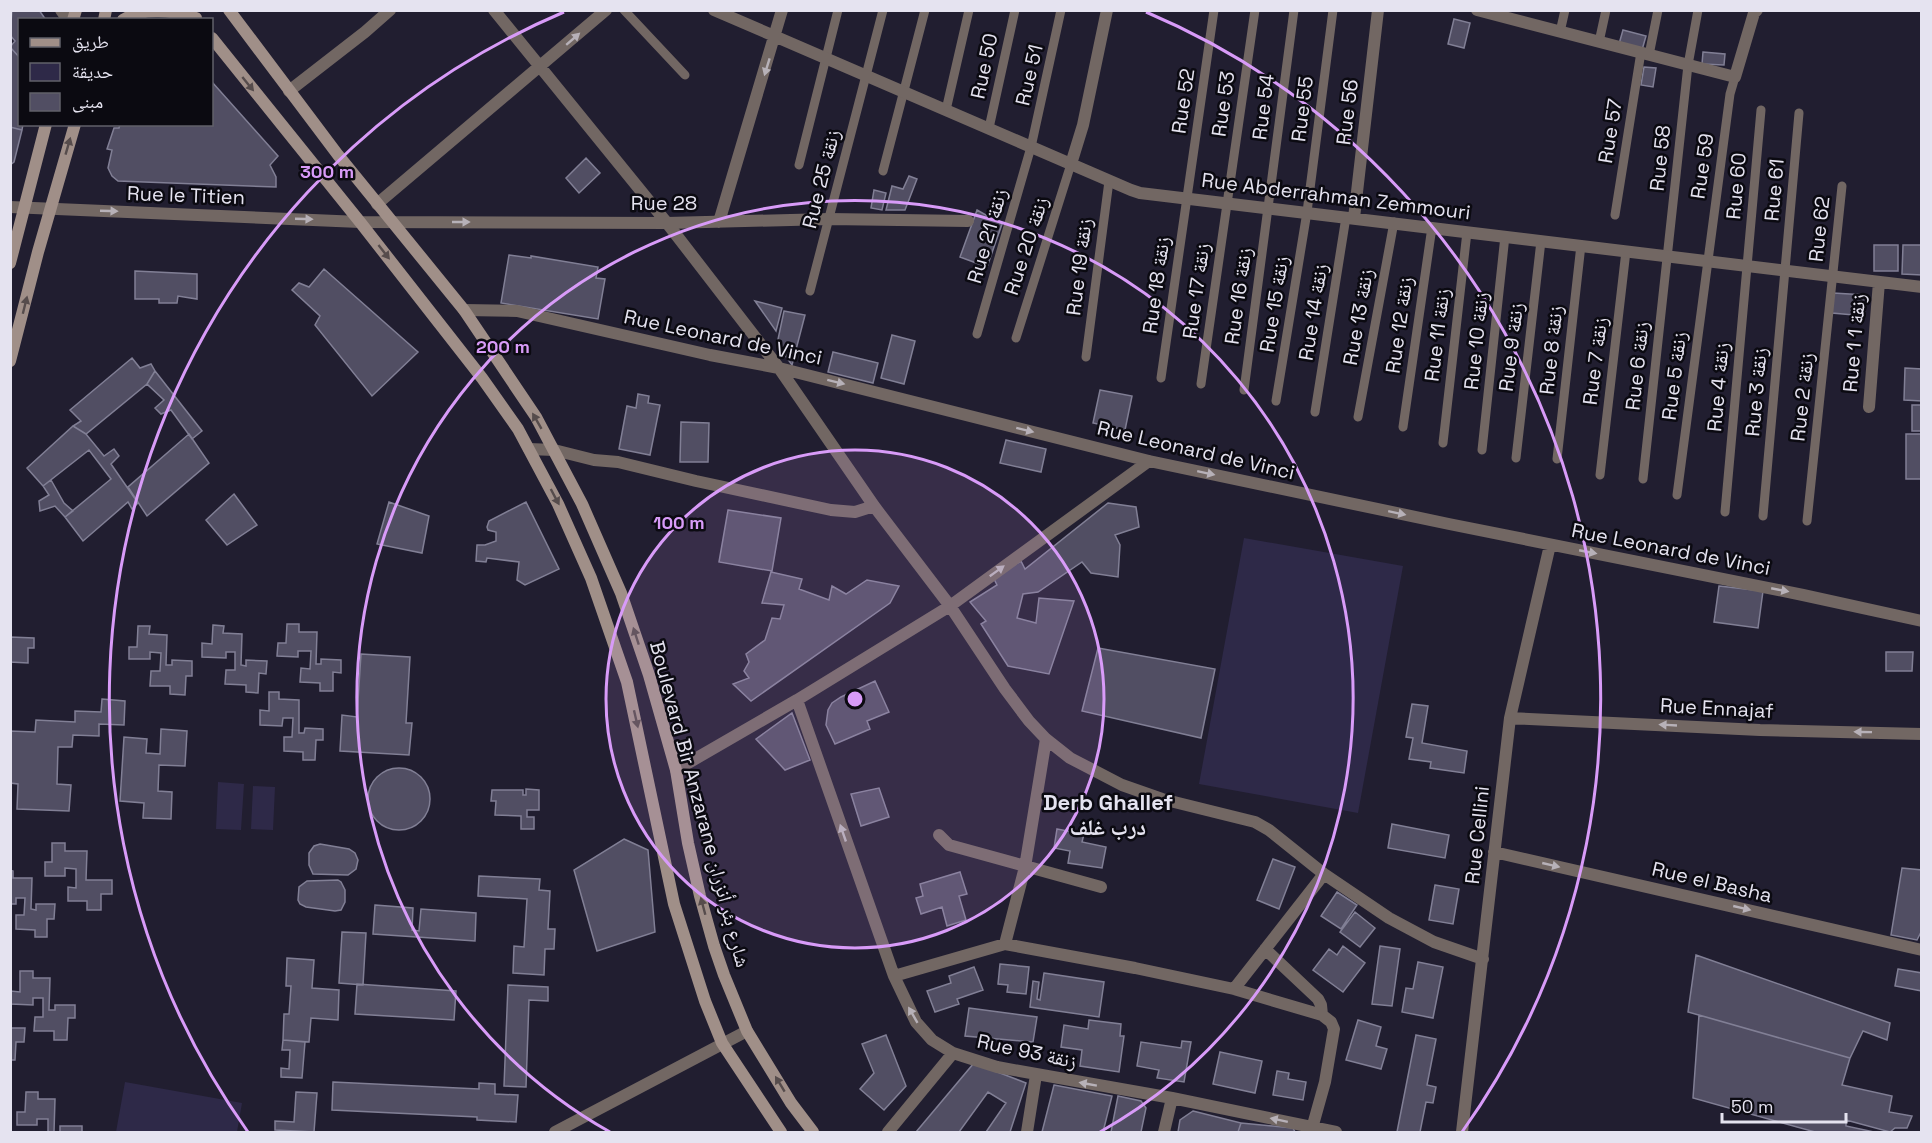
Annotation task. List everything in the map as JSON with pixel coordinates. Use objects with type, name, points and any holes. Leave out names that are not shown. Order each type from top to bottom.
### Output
[{"type":"main road","name":"Boulevard Bir Anzarane شارع بئر أنزران","points":[[229,10],[377,204],[464,310],[536,417],[554,450],[582,504],[621,593],[649,675],[676,770],[688,843],[714,946],[747,1031],[791,1103],[813,1132]]},
{"type":"main road","points":[[128,18],[142,12],[159,11],[195,16]]},
{"type":"main road","name":"Boulevard Bir Anzarane شارع بئر أنزران","points":[[213,39],[482,378],[529,449],[573,534],[617,650],[634,714],[674,904],[695,972],[722,1043],[781,1132]]},
{"type":"main road","points":[[10,263],[45,126]]},
{"type":"main road","points":[[10,362],[74,126]]},
{"type":"street","points":[[289,91],[390,10]]},
{"type":"street","points":[[377,204],[606,10]]},
{"type":"street","points":[[624,10],[685,75]]},
{"type":"street","name":"Rue Abderrahman Zemmouri","points":[[714,10],[1140,193],[1922,287]]},
{"type":"street","points":[[719,222],[783,10]]},
{"type":"street","points":[[799,165],[838,10]]},
{"type":"street","name":"Rue 25 زنقة","points":[[810,291],[883,10]]},
{"type":"street","points":[[884,171],[925,10]]},
{"type":"street","points":[[946,110],[969,10]]},
{"type":"street","name":"Rue 50","points":[[989,128],[1015,10]]},
{"type":"street","name":"Rue 51","points":[[1031,147],[1061,10]]},
{"type":"street","points":[[1071,164],[1083,125],[1107,10]]},
{"type":"street","name":"Rue 52","points":[[1187,197],[1214,10]]},
{"type":"street","name":"Rue 53","points":[[1227,202],[1255,10]]},
{"type":"street","name":"Rue 54","points":[[1268,207],[1294,10]]},
{"type":"street","name":"Rue 55","points":[[1307,212],[1333,10]]},
{"type":"street","name":"Rue 56","points":[[1350,217],[1378,10]]},
{"type":"street","points":[[1477,10],[1520,16],[1560,32],[1735,76],[1754,13],[1757,10]]},
{"type":"street","points":[[1560,32],[1565,10]]},
{"type":"street","points":[[1599,42],[1606,10]]},
{"type":"street","name":"Rue 57","points":[[1615,215],[1645,54],[1658,10]]},
{"type":"street","name":"Rue 58","points":[[1667,256],[1688,65],[1698,10]]},
{"type":"street","points":[[496,11],[667,223],[779,368],[874,506],[950,606],[1005,689],[1046,739],[1070,758],[1122,785],[1162,799],[1255,822],[1276,835],[1324,874],[1413,931],[1434,942],[1484,959]]},
{"type":"street","name":"Rue 59","points":[[1707,261],[1730,94],[1735,76]]},
{"type":"street","name":"Rue 60","points":[[1747,266],[1761,110]]},
{"type":"street","name":"Rue 61","points":[[1785,270],[1799,113]]},
{"type":"street","name":"Rue 21 زنقة","points":[[977,334],[1031,147]]},
{"type":"street","name":"Rue 20 زنقة","points":[[1016,338],[1071,164]]},
{"type":"street","name":"Rue 19 زنقة","points":[[1086,357],[1109,181]]},
{"type":"street","name":"Rue 62","points":[[1832,276],[1842,186]]},
{"type":"street","name":"Rue 18 زنقة","points":[[1161,378],[1187,197]]},
{"type":"street","name":"Rue 17 زنقة","points":[[1201,384],[1227,202]]},
{"type":"street","name":"Rue le Titien","points":[[10,207],[360,222]]},
{"type":"street","name":"Rue 16 زنقة","points":[[1244,390],[1268,207]]},
{"type":"street","name":"Rue 15 زنقة","points":[[1276,401],[1307,212]]},
{"type":"street","name":"Rue 14 زنقة","points":[[1315,412],[1350,217]]},
{"type":"street","name":"Rue 28","points":[[360,222],[667,223],[829,219],[968,221]]},
{"type":"street","name":"Rue 13 زنقة","points":[[1358,417],[1394,222]]},
{"type":"street","name":"Rue 12 زنقة","points":[[1403,427],[1432,227]]},
{"type":"street","name":"Rue 11 زنقة","points":[[1443,443],[1467,232]]},
{"type":"street","name":"Rue 10 زنقة","points":[[1482,450],[1505,236]]},
{"type":"street","name":"Rue 9 زنقة","points":[[1516,458],[1541,241]]},
{"type":"street","name":"Rue 8 زنقة","points":[[1557,459],[1581,245]]},
{"type":"street","name":"Rue 7 زنقة","points":[[1600,475],[1626,251]]},
{"type":"street","name":"Rue 6 زنقة","points":[[1643,479],[1667,256]]},
{"type":"street","name":"Rue 5 زنقة","points":[[1677,495],[1707,261]]},
{"type":"street","name":"Rue 4 زنقة","points":[[1725,512],[1747,266]]},
{"type":"street","name":"Rue 3 زنقة","points":[[1763,516],[1785,270]]},
{"type":"street","name":"Rue 2 زنقة","points":[[1807,521],[1832,276]]},
{"type":"street","name":"Rue 1 زنقة 1","points":[[1869,407],[1879,282]]},
{"type":"street","name":"Rue Leonard de Vinci","points":[[464,310],[517,311],[710,355],[779,368],[1149,461],[1922,621]]},
{"type":"street","points":[[529,449],[554,450],[594,460],[618,462],[831,510],[855,512],[874,506]]},
{"type":"street","points":[[676,770],[797,700],[950,606],[1149,461]]},
{"type":"street","name":"Rue Cellini","points":[[1462,1132],[1484,959],[1510,718],[1550,544]]},
{"type":"street","name":"Rue 93 زنقة","points":[[797,700],[894,976],[916,1022],[932,1040],[953,1053],[997,1067],[1172,1098],[1312,1130],[1336,1132]]},
{"type":"street","name":"Rue Ennajaf","points":[[1510,718],[1760,730],[1922,734]]},
{"type":"street","points":[[1005,944],[1025,867],[1046,739]]},
{"type":"street","points":[[939,836],[949,844],[1101,887]]},
{"type":"street","name":"Rue el Basha","points":[[1494,852],[1922,951]]},
{"type":"street","points":[[1234,989],[1324,874]]},
{"type":"street","points":[[894,976],[1005,944],[1234,989],[1322,1015],[1330,1022],[1334,1036],[1312,1130]]},
{"type":"street","points":[[1265,949],[1318,999],[1322,1015]]},
{"type":"street","points":[[555,1132],[747,1031]]},
{"type":"street","points":[[888,1132],[953,1053]]},
{"type":"street","points":[[1027,1132],[1036,1075]]},
{"type":"street","points":[[1164,1132],[1172,1098]]},
{"type":"green space","points":[[1244,538],[1403,566],[1358,813],[1199,784]]},
{"type":"green space","points":[[218,782],[244,784],[241,830],[216,829]]},
{"type":"green space","points":[[253,786],[275,787],[273,830],[251,829]]},
{"type":"green space","points":[[125,1082],[242,1103],[237,1132],[116,1132]]},
{"type":"building","points":[[12,10],[39,10],[45,18],[18,18],[18,56],[10,47],[15,41],[10,35]]},
{"type":"building","points":[[1454,19],[1470,23],[1464,48],[1448,44]]},
{"type":"building","points":[[1623,30],[1646,36],[1642,50],[1619,44]]},
{"type":"building","points":[[10,47],[18,56],[18,126],[23,126],[22,130],[10,127]]},
{"type":"building","points":[[1703,52],[1725,54],[1724,65],[1702,64]]},
{"type":"building","points":[[1644,67],[1656,68],[1653,87],[1641,85]]},
{"type":"building","points":[[213,83],[278,156],[270,165],[276,177],[276,187],[118,181],[108,168],[112,150],[107,149],[114,128],[120,126],[213,126]]},
{"type":"building","points":[[10,127],[22,130],[14,162],[10,165]]},
{"type":"building","points":[[586,158],[600,173],[579,193],[566,178]]},
{"type":"building","points":[[909,176],[917,179],[905,210],[886,210],[892,186],[903,189]]},
{"type":"building","points":[[874,190],[886,193],[882,210],[871,208]]},
{"type":"building","points":[[977,210],[1002,224],[987,267],[960,257]]},
{"type":"building","points":[[1874,245],[1898,245],[1898,271],[1874,271]]},
{"type":"building","points":[[1903,245],[1922,245],[1922,275],[1902,274]]},
{"type":"building","points":[[509,255],[531,258],[531,256],[598,267],[596,278],[605,279],[598,319],[501,303]]},
{"type":"building","points":[[324,269],[418,352],[372,396],[315,325],[320,316],[292,290],[299,283],[309,287]]},
{"type":"building","points":[[135,271],[197,274],[197,299],[178,296],[177,303],[159,303],[159,299],[135,299]]},
{"type":"building","points":[[1833,293],[1866,295],[1865,316],[1832,313]]},
{"type":"building","points":[[755,301],[782,308],[776,331]]},
{"type":"building","points":[[784,311],[805,315],[792,365],[777,344]]},
{"type":"building","points":[[892,335],[915,341],[904,384],[881,378]]},
{"type":"building","points":[[833,352],[878,363],[873,383],[828,372]]},
{"type":"building","points":[[132,358],[140,368],[151,364],[155,371],[147,384],[86,434],[73,426],[81,421],[70,410]]},
{"type":"building","points":[[1905,368],[1922,369],[1922,401],[1904,400]]},
{"type":"building","points":[[155,371],[202,431],[192,439],[171,410],[161,414],[155,408],[164,400],[147,384]]},
{"type":"building","points":[[1100,390],[1132,396],[1125,430],[1093,423]]},
{"type":"building","points":[[638,394],[649,396],[648,403],[660,405],[650,455],[619,449],[627,406],[636,408]]},
{"type":"building","points":[[1912,405],[1922,405],[1922,431],[1912,431]]},
{"type":"building","points":[[681,422],[709,423],[708,462],[680,462]]},
{"type":"building","points":[[73,426],[86,434],[104,456],[114,449],[119,456],[111,464],[138,503],[132,509],[128,502],[83,541],[65,517],[111,479],[89,450],[43,486],[27,468]]},
{"type":"building","points":[[189,434],[209,463],[147,516],[128,487]]},
{"type":"building","points":[[1906,434],[1922,434],[1922,479],[1906,479]]},
{"type":"building","points":[[1006,440],[1046,449],[1041,472],[1000,463]]},
{"type":"building","points":[[51,480],[64,503],[73,511],[65,517],[55,506],[40,511],[39,501],[49,495],[43,486]]},
{"type":"building","points":[[234,494],[257,525],[227,545],[206,520]]},
{"type":"building","points":[[389,502],[429,516],[422,553],[377,544]]},
{"type":"building","points":[[526,502],[559,569],[525,585],[517,580],[519,562],[487,558],[486,562],[476,561],[477,545],[496,541],[496,532],[488,530],[489,521]]},
{"type":"building","points":[[1108,503],[1136,507],[1139,527],[1115,535],[1120,545],[1118,577],[1091,573],[1082,562],[1038,592],[1023,594],[1017,618],[1036,623],[1039,598],[1074,601],[1049,674],[1008,666],[981,624],[986,621],[970,602],[997,585],[993,577],[1021,561],[1025,569]]},
{"type":"building","points":[[728,510],[781,518],[772,571],[719,562]]},
{"type":"building","points":[[771,572],[802,579],[799,589],[829,600],[832,586],[846,594],[867,580],[899,586],[890,603],[751,701],[733,684],[749,678],[744,671],[749,662],[746,654],[765,640],[772,618],[780,619],[784,605],[762,603]]},
{"type":"building","points":[[1719,586],[1763,591],[1758,628],[1714,622]]},
{"type":"building","points":[[287,624],[299,624],[299,632],[317,632],[316,664],[321,664],[321,659],[341,660],[341,673],[333,672],[333,691],[320,691],[320,683],[300,682],[301,668],[310,669],[311,651],[298,651],[298,657],[277,656],[278,643],[286,643]]},
{"type":"building","points":[[213,625],[224,626],[223,633],[242,634],[241,665],[246,666],[246,660],[267,661],[266,674],[259,673],[258,693],[246,692],[246,685],[225,684],[226,670],[235,670],[235,652],[226,652],[226,658],[202,657],[202,643],[212,644]]},
{"type":"building","points":[[138,626],[150,626],[149,634],[167,635],[166,665],[172,665],[172,660],[192,661],[192,676],[186,676],[185,695],[170,694],[170,686],[150,686],[151,671],[160,671],[161,653],[150,652],[150,659],[129,659],[129,647],[137,647]]},
{"type":"building","points":[[10,637],[34,638],[34,648],[28,648],[28,663],[10,662]]},
{"type":"building","points":[[1098,648],[1215,669],[1201,738],[1082,711]]},
{"type":"building","points":[[1886,652],[1913,652],[1912,671],[1886,671]]},
{"type":"building","points":[[361,654],[410,657],[406,723],[412,723],[409,755],[340,751],[342,715],[357,717]]},
{"type":"building","points":[[875,681],[889,712],[867,721],[870,729],[835,744],[826,725],[828,710],[832,703]]},
{"type":"building","points":[[269,692],[279,692],[279,699],[299,700],[299,733],[304,733],[305,728],[323,729],[323,740],[316,740],[315,760],[303,760],[303,752],[284,751],[284,737],[292,737],[293,718],[283,718],[282,726],[260,725],[260,710],[269,711]]},
{"type":"building","points":[[102,699],[125,701],[124,725],[99,724],[99,736],[73,735],[72,747],[58,747],[57,784],[71,785],[69,811],[17,809],[18,784],[10,783],[10,731],[35,732],[36,720],[75,722],[75,711],[101,712]]},
{"type":"building","points":[[1412,704],[1428,706],[1422,743],[1467,751],[1464,773],[1430,768],[1431,762],[1409,759],[1413,738],[1406,737]]},
{"type":"building","points":[[792,713],[810,760],[785,770],[756,739]]},
{"type":"building","points":[[161,729],[187,731],[185,766],[159,765],[158,791],[172,792],[171,819],[143,818],[144,803],[120,801],[124,737],[147,739],[146,753],[160,754]]},
{"type":"building","points":[[399,768],[421,777],[430,799],[421,821],[399,830],[377,821],[368,799],[377,777]]},
{"type":"building","points":[[879,788],[889,817],[861,826],[851,794]]},
{"type":"building","points":[[526,789],[539,790],[539,810],[527,810],[527,817],[534,817],[534,829],[521,829],[521,816],[495,815],[496,801],[491,801],[492,790],[523,790],[523,795],[526,795]]},
{"type":"building","points":[[1392,824],[1449,835],[1445,858],[1388,848]]},
{"type":"building","points":[[1057,829],[1084,834],[1082,842],[1106,847],[1102,868],[1068,863],[1070,851],[1054,848]]},
{"type":"building","points":[[624,839],[648,850],[655,932],[597,951],[574,870]]},
{"type":"building","points":[[52,843],[65,843],[65,851],[87,851],[86,880],[112,880],[112,894],[101,894],[101,910],[87,910],[87,901],[68,901],[68,887],[76,888],[76,869],[65,868],[65,876],[45,876],[45,862],[52,862]]},
{"type":"building","points":[[320,844],[349,849],[355,853],[358,860],[356,869],[348,875],[313,874],[309,865],[309,853],[314,846]]},
{"type":"building","points":[[1273,859],[1295,867],[1279,909],[1257,900]]},
{"type":"building","points":[[1902,868],[1922,870],[1922,930],[1917,940],[1891,935]]},
{"type":"building","points":[[10,870],[13,871],[13,878],[32,878],[31,909],[36,910],[36,904],[55,904],[54,919],[47,919],[47,937],[35,937],[35,930],[16,929],[16,915],[24,915],[25,898],[16,898],[16,904],[10,904]]},
{"type":"building","points":[[960,872],[967,894],[959,896],[966,920],[947,926],[942,907],[921,914],[916,898],[923,896],[920,884]]},
{"type":"building","points":[[479,876],[540,879],[539,890],[550,891],[548,929],[555,929],[554,949],[545,949],[544,975],[513,973],[514,946],[524,947],[527,899],[478,896]]},
{"type":"building","points":[[338,880],[345,890],[345,902],[341,910],[306,907],[300,904],[299,887],[307,881]]},
{"type":"building","points":[[1435,885],[1459,889],[1453,924],[1429,920]]},
{"type":"building","points":[[1337,892],[1357,905],[1341,929],[1321,916]]},
{"type":"building","points":[[375,905],[413,908],[412,930],[419,931],[421,909],[476,913],[475,941],[373,934]]},
{"type":"building","points":[[1355,912],[1375,928],[1360,947],[1340,932]]},
{"type":"building","points":[[342,932],[366,933],[363,985],[339,983]]},
{"type":"building","points":[[1343,946],[1365,963],[1343,992],[1313,970],[1329,949],[1337,955]]},
{"type":"building","points":[[1380,946],[1400,949],[1392,1006],[1372,1004]]},
{"type":"building","points":[[1696,955],[1890,1023],[1887,1040],[1863,1031],[1850,1058],[1688,1012]]},
{"type":"building","points":[[287,958],[314,960],[312,988],[339,990],[338,1020],[311,1018],[309,1042],[283,1040],[284,1014],[289,1014],[291,986],[286,986]]},
{"type":"building","points":[[1418,962],[1443,967],[1433,1018],[1402,1012],[1406,988],[1413,989]]},
{"type":"building","points":[[1000,964],[1029,967],[1026,994],[1007,992],[1008,985],[998,984]]},
{"type":"building","points":[[974,967],[983,990],[957,999],[959,1004],[935,1012],[927,991],[951,983],[949,976]]},
{"type":"building","points":[[1898,969],[1922,973],[1922,991],[1895,986]]},
{"type":"building","points":[[20,971],[33,971],[33,978],[50,978],[49,1010],[55,1010],[55,1005],[75,1005],[75,1018],[68,1018],[67,1040],[54,1040],[54,1031],[34,1031],[35,1017],[43,1017],[43,998],[33,998],[33,1005],[11,1004],[11,991],[20,992]]},
{"type":"building","points":[[1044,973],[1104,982],[1099,1017],[1030,1007],[1033,981],[1039,982],[1037,999],[1040,1000]]},
{"type":"building","points":[[357,984],[456,991],[454,1020],[355,1014]]},
{"type":"building","points":[[508,985],[548,987],[548,1001],[529,1000],[526,1087],[504,1086]]},
{"type":"building","points":[[969,1008],[1037,1017],[1033,1042],[965,1036]]},
{"type":"building","points":[[1699,1015],[1850,1058],[1842,1085],[1892,1096],[1889,1112],[1912,1116],[1907,1128],[1895,1128],[1890,1132],[1846,1120],[1846,1126],[1874,1132],[1815,1132],[1693,1098]]},
{"type":"building","points":[[1089,1020],[1121,1024],[1120,1036],[1124,1036],[1119,1072],[1080,1066],[1082,1050],[1061,1047],[1064,1025],[1088,1029]]},
{"type":"building","points":[[1358,1020],[1381,1027],[1376,1046],[1387,1049],[1381,1069],[1346,1060]]},
{"type":"building","points":[[10,1028],[25,1028],[24,1042],[16,1042],[15,1060],[10,1060]]},
{"type":"building","points":[[886,1035],[906,1086],[884,1110],[860,1089],[874,1073],[862,1044]]},
{"type":"building","points":[[1416,1035],[1436,1039],[1427,1085],[1436,1087],[1433,1103],[1426,1102],[1420,1132],[1397,1132]]},
{"type":"building","points":[[283,1040],[305,1042],[302,1078],[281,1077],[281,1068],[289,1069],[290,1050],[282,1050]]},
{"type":"building","points":[[1182,1041],[1191,1042],[1184,1082],[1157,1078],[1159,1070],[1137,1066],[1141,1042],[1181,1048]]},
{"type":"building","points":[[1220,1052],[1262,1061],[1255,1093],[1213,1084]]},
{"type":"building","points":[[974,1063],[1026,1083],[1010,1132],[986,1132],[1006,1103],[988,1092],[959,1132],[916,1132]]},
{"type":"building","points":[[1277,1071],[1289,1073],[1288,1079],[1306,1082],[1303,1100],[1273,1095]]},
{"type":"building","points":[[333,1082],[479,1089],[479,1083],[495,1084],[495,1094],[518,1095],[516,1122],[477,1120],[477,1117],[332,1110]]},
{"type":"building","points":[[1054,1085],[1112,1096],[1103,1132],[1042,1132]]},
{"type":"building","points":[[26,1092],[38,1092],[38,1099],[55,1099],[54,1132],[48,1132],[48,1119],[37,1119],[37,1125],[17,1125],[17,1112],[25,1112]]},
{"type":"building","points":[[296,1092],[317,1093],[314,1132],[275,1130],[275,1121],[294,1122]]},
{"type":"building","points":[[1118,1096],[1141,1101],[1146,1108],[1141,1132],[1111,1132]]},
{"type":"building","points":[[1193,1111],[1241,1123],[1238,1132],[1178,1132],[1180,1120]]},
{"type":"building","points":[[1241,1123],[1293,1128],[1295,1132],[1238,1132]]},
{"type":"building","points":[[60,1126],[82,1126],[82,1132],[60,1132]]},
{"type":"district","name":"Derb Ghallef درب غلف","points":[[1108,814]]}]
